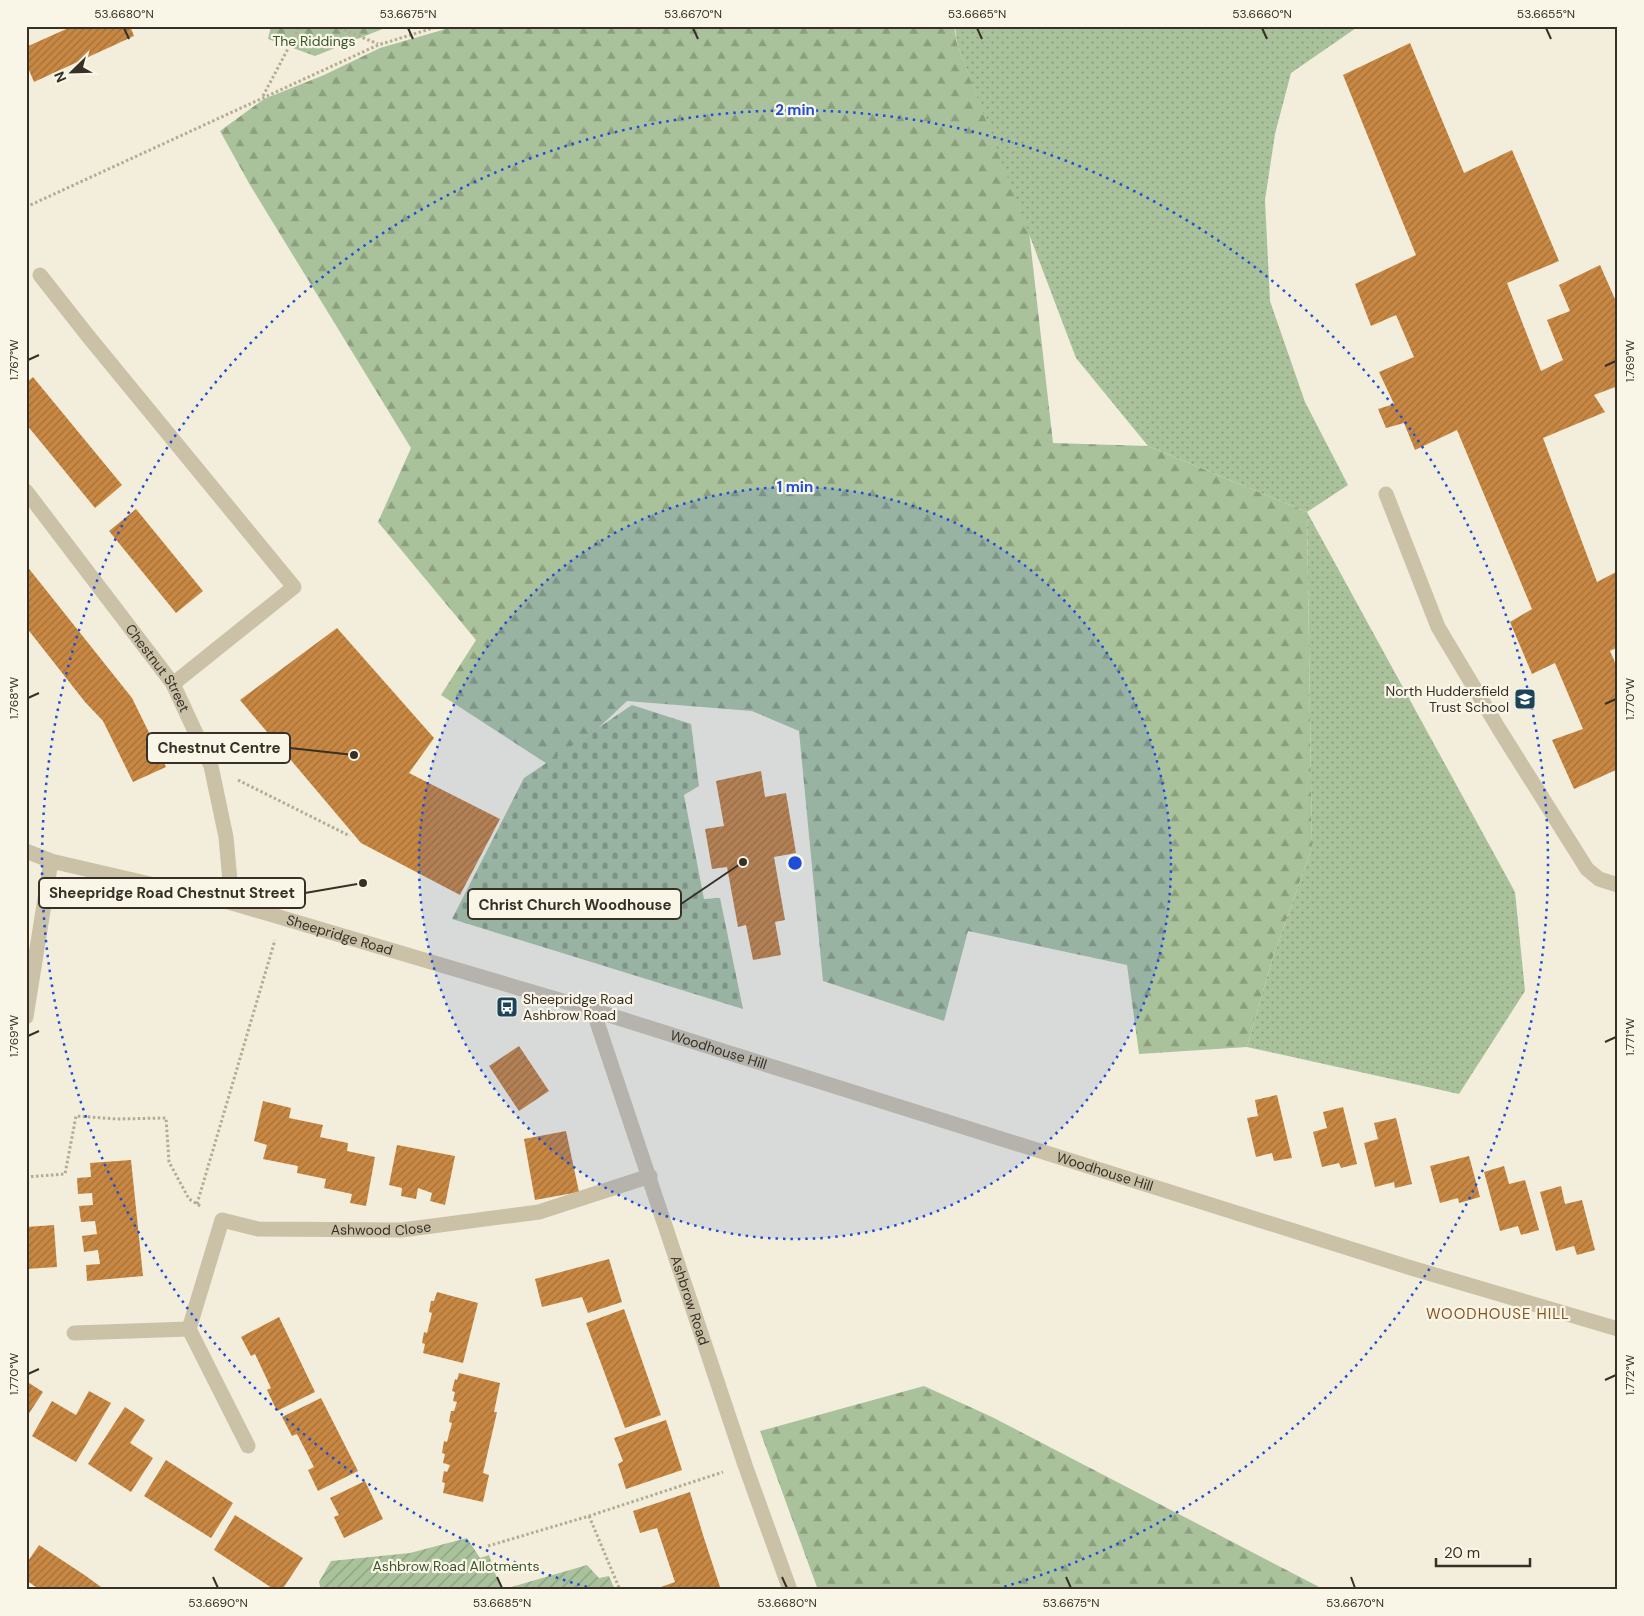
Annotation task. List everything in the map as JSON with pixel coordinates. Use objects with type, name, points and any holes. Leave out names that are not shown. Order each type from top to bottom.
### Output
[{"type":"street","points":[[40,275],[294,587],[173,684]]},
{"type":"street","name":"Chestnut Street","points":[[26,491],[173,684],[211,766],[226,837],[232,903]]},
{"type":"street","points":[[1386,494],[1438,627],[1586,869],[1599,879],[1618,885]]},
{"type":"street","name":"Sheepridge Road","points":[[26,851],[50,861],[232,903],[593,1010]]},
{"type":"street","points":[[26,1017],[50,861]]},
{"type":"street","name":"Ashbrow Road","points":[[593,1010],[790,1590]]},
{"type":"street","name":"Woodhouse Hill","points":[[593,1010],[1408,1267],[1618,1329]]},
{"type":"street","name":"Ashwood Close","points":[[222,1220],[258,1229],[402,1230],[539,1212],[650,1176]]},
{"type":"street","points":[[222,1220],[189,1330],[248,1446]]},
{"type":"street","points":[[74,1332],[189,1330]]},
{"type":"path","points":[[263,97],[300,26]]},
{"type":"path","points":[[335,26],[378,45]]},
{"type":"path","points":[[26,208],[378,45],[440,26]]},
{"type":"path","points":[[211,766],[350,836]]},
{"type":"path","points":[[197,1204],[281,918]]},
{"type":"path","points":[[26,1177],[65,1174],[76,1116],[166,1118],[169,1162],[189,1199],[222,1220]]},
{"type":"path","points":[[488,1546],[589,1516],[746,1465]]},
{"type":"path","points":[[589,1516],[620,1590]]},
{"type":"green space","name":"The Riddings","points":[[271,26],[390,26],[315,56],[268,39]]},
{"type":"green space","points":[[456,26],[954,26],[957,44],[1029,231],[1053,443],[1148,446],[1307,512],[1312,848],[1272,960],[1247,1047],[1139,1054],[1127,965],[968,931],[944,1021],[823,981],[799,731],[752,711],[627,701],[555,769],[441,695],[476,640],[378,522],[411,448],[250,185],[220,131],[264,99],[324,75],[380,48]]},
{"type":"green space","points":[[955,26],[1359,26],[1291,73],[1275,134],[1265,200],[1270,301],[1305,402],[1348,485],[1307,512],[1148,446],[1076,358],[957,44]]},
{"type":"green space","points":[[1307,512],[1515,892],[1525,991],[1459,1094],[1247,1047],[1272,960],[1312,848]]},
{"type":"green space","points":[[632,705],[691,724],[699,786],[684,795],[704,899],[720,898],[743,1009],[452,919],[524,778]]},
{"type":"green space","points":[[924,1386],[992,1417],[1325,1590],[818,1590],[760,1431]]},
{"type":"green space","name":"Ashbrow Road Allotments","points":[[467,1538],[480,1558],[489,1555],[501,1590],[321,1590],[319,1582],[331,1561],[410,1553]]},
{"type":"green space","points":[[587,1565],[599,1578],[609,1576],[615,1590],[501,1590]]},
{"type":"building","points":[[73,26],[130,26],[134,36],[34,82],[26,63],[26,47]]},
{"type":"building","points":[[1410,43],[1464,173],[1512,150],[1559,261],[1507,283],[1541,371],[1563,360],[1547,320],[1570,311],[1559,285],[1600,265],[1618,306],[1618,386],[1594,395],[1605,412],[1543,438],[1597,582],[1618,571],[1618,647],[1610,651],[1618,669],[1618,769],[1574,789],[1552,740],[1583,729],[1555,663],[1532,674],[1510,622],[1532,609],[1457,430],[1415,450],[1404,423],[1386,428],[1378,409],[1394,404],[1379,372],[1414,357],[1396,315],[1371,326],[1355,284],[1416,255],[1343,75]]},
{"type":"building","points":[[33,377],[122,485],[95,508],[26,424],[26,383]]},
{"type":"building","points":[[136,509],[203,591],[176,613],[109,531]]},
{"type":"building","points":[[26,565],[132,698],[166,767],[133,782],[103,721],[85,702],[26,627]]},
{"type":"building","points":[[337,628],[434,738],[409,773],[500,819],[460,895],[361,843],[240,700]]},
{"type":"building","points":[[761,771],[765,797],[786,793],[796,853],[774,857],[785,920],[775,922],[781,955],[753,960],[746,925],[738,927],[727,867],[712,869],[705,829],[724,826],[716,781]]},
{"type":"building","points":[[519,1046],[549,1091],[519,1111],[489,1066]]},
{"type":"building","points":[[1277,1095],[1292,1158],[1274,1161],[1272,1153],[1256,1157],[1247,1118],[1258,1116],[1255,1100]]},
{"type":"building","points":[[263,1101],[291,1108],[289,1118],[323,1125],[320,1137],[348,1143],[347,1151],[375,1157],[366,1206],[350,1203],[352,1194],[324,1188],[326,1179],[297,1173],[298,1166],[263,1159],[267,1145],[254,1141]]},
{"type":"building","points":[[1343,1107],[1357,1164],[1341,1168],[1339,1163],[1322,1167],[1313,1132],[1327,1128],[1323,1112]]},
{"type":"building","points":[[1396,1118],[1412,1184],[1395,1188],[1394,1182],[1375,1187],[1364,1143],[1378,1139],[1374,1123]]},
{"type":"building","points":[[566,1131],[579,1192],[535,1200],[524,1139]]},
{"type":"building","points":[[397,1145],[455,1156],[445,1205],[430,1201],[432,1193],[418,1188],[416,1199],[401,1196],[402,1188],[389,1185]]},
{"type":"building","points":[[1469,1156],[1480,1197],[1459,1203],[1458,1198],[1440,1203],[1430,1166]]},
{"type":"building","points":[[131,1160],[143,1276],[87,1281],[86,1265],[100,1264],[98,1250],[84,1252],[82,1236],[97,1234],[95,1221],[81,1222],[79,1206],[93,1205],[92,1193],[78,1194],[77,1178],[91,1177],[90,1163]]},
{"type":"building","points":[[1504,1166],[1509,1184],[1525,1180],[1539,1230],[1521,1235],[1518,1226],[1500,1231],[1484,1172]]},
{"type":"building","points":[[1561,1186],[1565,1204],[1582,1200],[1595,1250],[1577,1255],[1574,1246],[1556,1251],[1540,1192]]},
{"type":"building","points":[[54,1225],[57,1267],[26,1269],[26,1227]]},
{"type":"building","points":[[609,1259],[622,1302],[588,1313],[582,1297],[542,1307],[535,1279]]},
{"type":"building","points":[[437,1292],[478,1303],[463,1363],[423,1353],[425,1344],[422,1343],[424,1332],[427,1333],[432,1313],[429,1312],[431,1301],[434,1301]]},
{"type":"building","points":[[624,1309],[661,1415],[625,1428],[586,1323]]},
{"type":"building","points":[[279,1317],[315,1392],[277,1411],[267,1390],[271,1388],[255,1354],[251,1356],[241,1337]]},
{"type":"building","points":[[459,1373],[500,1383],[494,1412],[497,1412],[483,1473],[489,1475],[483,1502],[443,1493],[445,1483],[442,1482],[444,1471],[447,1472],[450,1465],[443,1463],[445,1454],[442,1453],[444,1441],[447,1442],[452,1423],[449,1422],[451,1411],[454,1411],[457,1402],[453,1401],[455,1392],[452,1391],[455,1379],[457,1380]]},
{"type":"building","points":[[26,1381],[43,1392],[26,1418]]},
{"type":"building","points":[[89,1391],[111,1403],[76,1462],[32,1436],[52,1401],[76,1415]]},
{"type":"building","points":[[321,1398],[358,1471],[318,1491],[308,1470],[314,1467],[297,1434],[292,1436],[282,1417]]},
{"type":"building","points":[[125,1407],[145,1420],[130,1443],[153,1458],[131,1492],[88,1464]]},
{"type":"building","points":[[666,1420],[682,1470],[626,1489],[618,1464],[623,1461],[614,1438]]},
{"type":"building","points":[[166,1460],[233,1503],[211,1538],[144,1496]]},
{"type":"building","points":[[365,1481],[383,1519],[344,1538],[334,1517],[339,1515],[330,1498]]},
{"type":"building","points":[[690,1492],[721,1590],[662,1590],[661,1587],[675,1582],[657,1528],[640,1533],[633,1511]]},
{"type":"building","points":[[235,1515],[303,1558],[282,1590],[275,1590],[214,1550]]},
{"type":"building","points":[[39,1545],[105,1590],[40,1590],[26,1580],[26,1564]]},
{"type":"place","name":"North Huddersfield Trust School","points":[[1525,699]]},
{"type":"place","name":"Chestnut Centre","points":[[354,755]]},
{"type":"place","name":"Christ Church Woodhouse","points":[[743,862]]},
{"type":"place","name":"Sheepridge Road Chestnut Street","points":[[363,883]]},
{"type":"place","name":"Sheepridge Road Ashbrow Road","points":[[507,1007]]},
{"type":"district","name":"WOODHOUSE HILL","points":[[1498,1314]]}]
